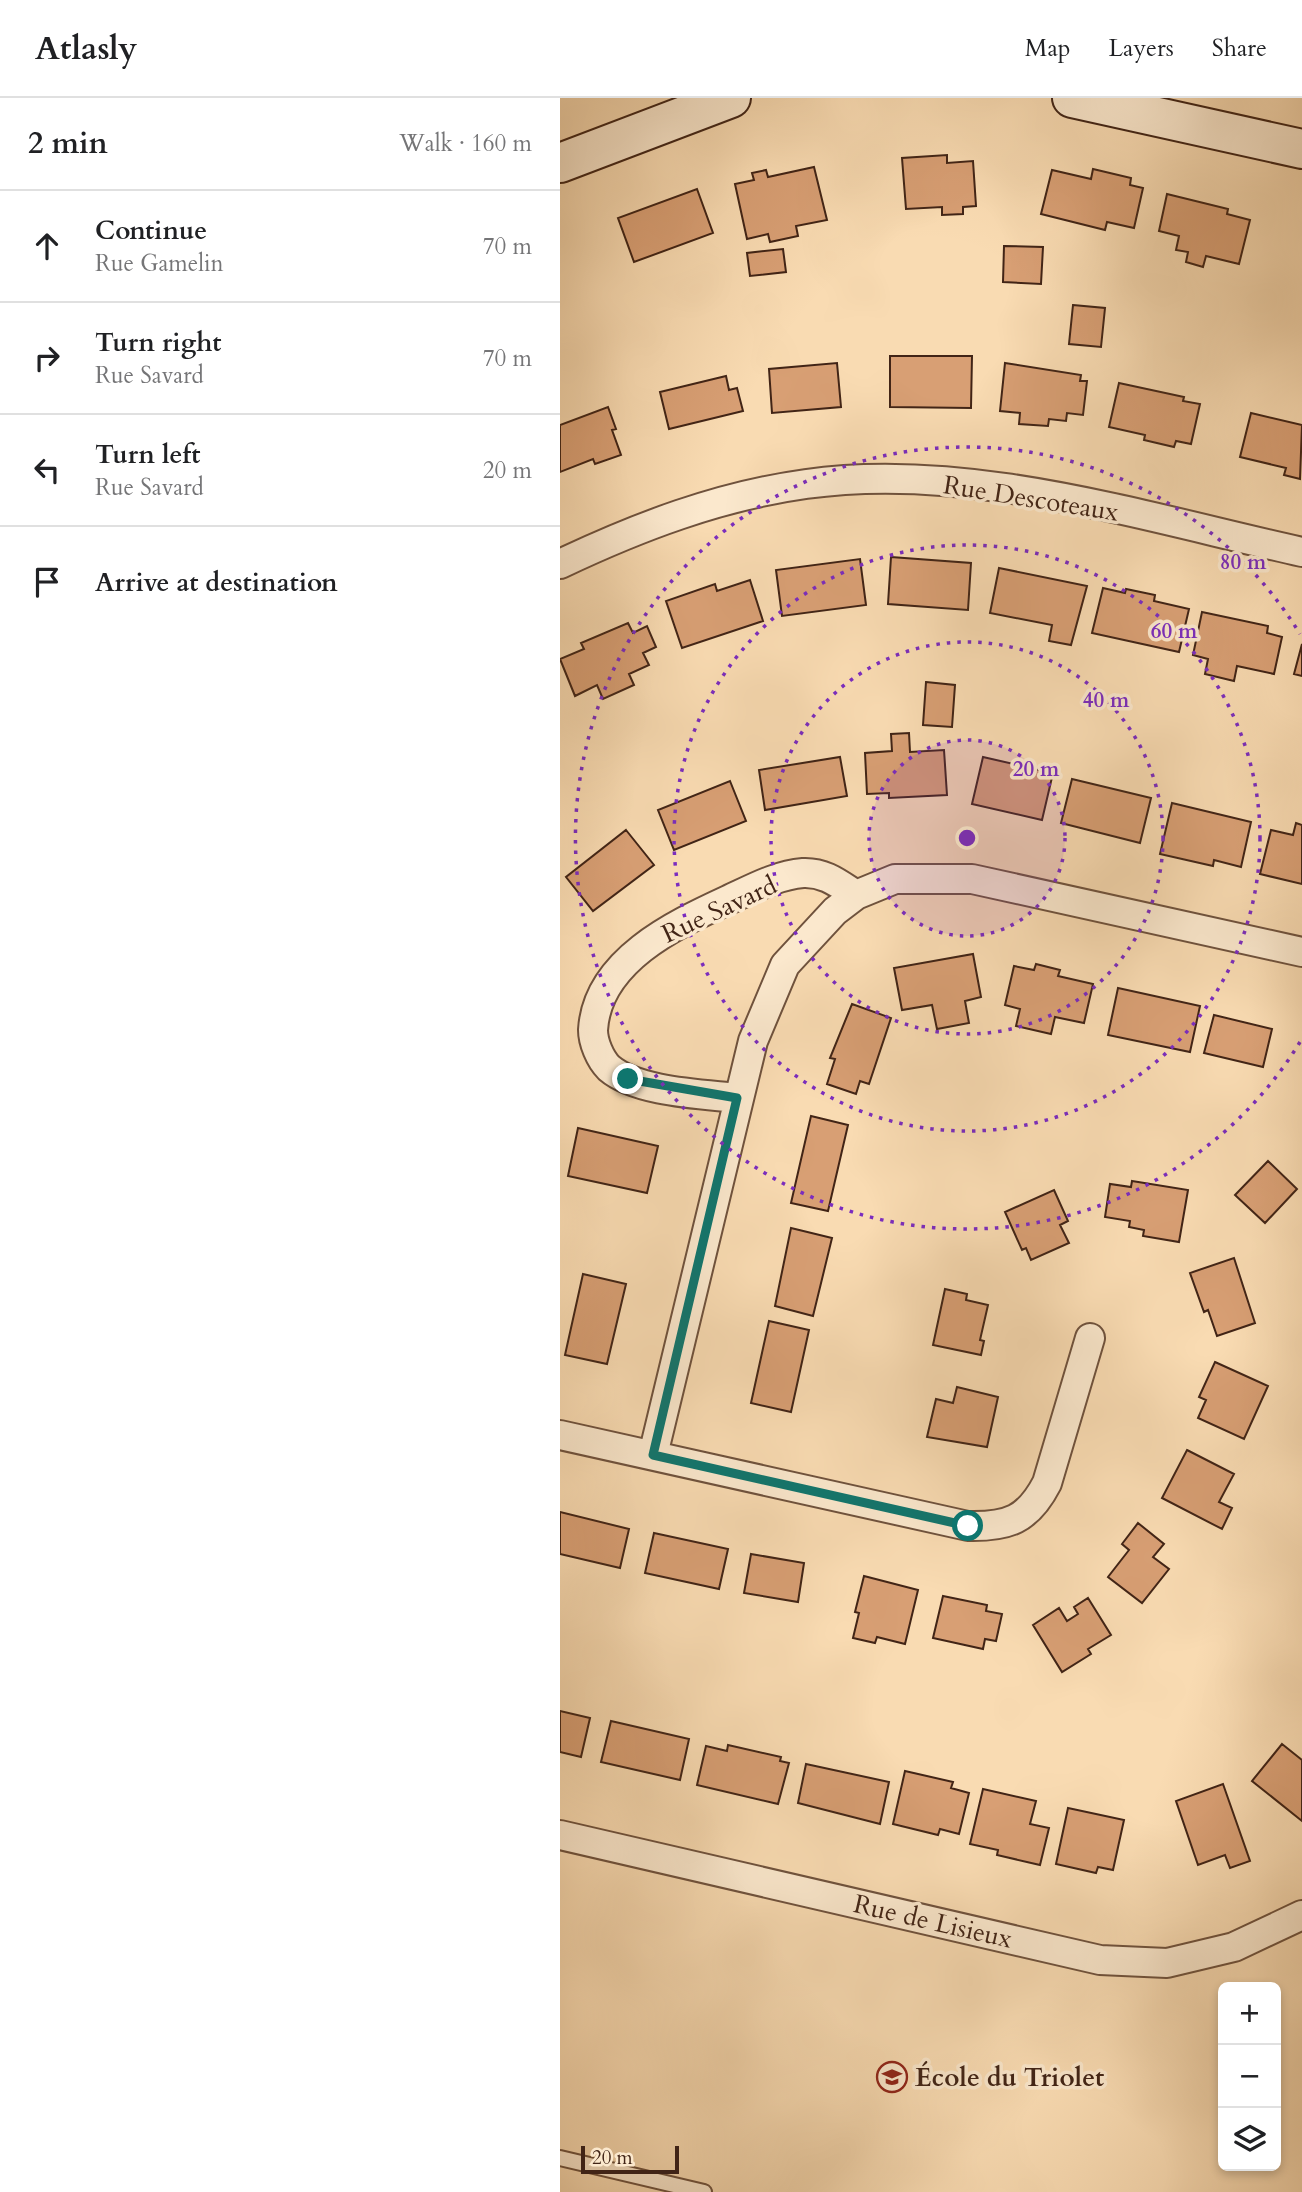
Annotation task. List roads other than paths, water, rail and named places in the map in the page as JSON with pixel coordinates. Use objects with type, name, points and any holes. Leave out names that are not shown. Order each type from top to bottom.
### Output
[{"type":"street","points":[[560,163],[732,98]]},
{"type":"street","points":[[1072,98],[1302,149]]},
{"type":"street","name":"Rue Descoteaux","points":[[560,564],[663,519],[726,500],[807,483],[899,479],[988,486],[1035,494],[1302,552]]},
{"type":"street","name":"Rue Savard","points":[[737,1098],[655,1086],[628,1079],[608,1067],[593,1040],[594,1015],[604,992],[623,966],[647,944],[682,922],[769,881],[803,873],[827,876],[856,895]]},
{"type":"street","points":[[653,1455],[737,1098],[753,1041],[785,965],[811,933],[856,895],[895,879],[972,879],[1302,952]]},
{"type":"street","points":[[560,1435],[968,1526],[995,1526],[1017,1519],[1037,1503],[1047,1483],[1090,1338]]},
{"type":"street","name":"Rue de Lisieux","points":[[560,1835],[1100,1960],[1167,1963],[1234,1947],[1302,1915]]},
{"type":"lane","points":[[560,2158],[704,2192]]},
{"type":"place","name":"École du Triolet","points":[[892,2077]]}]
